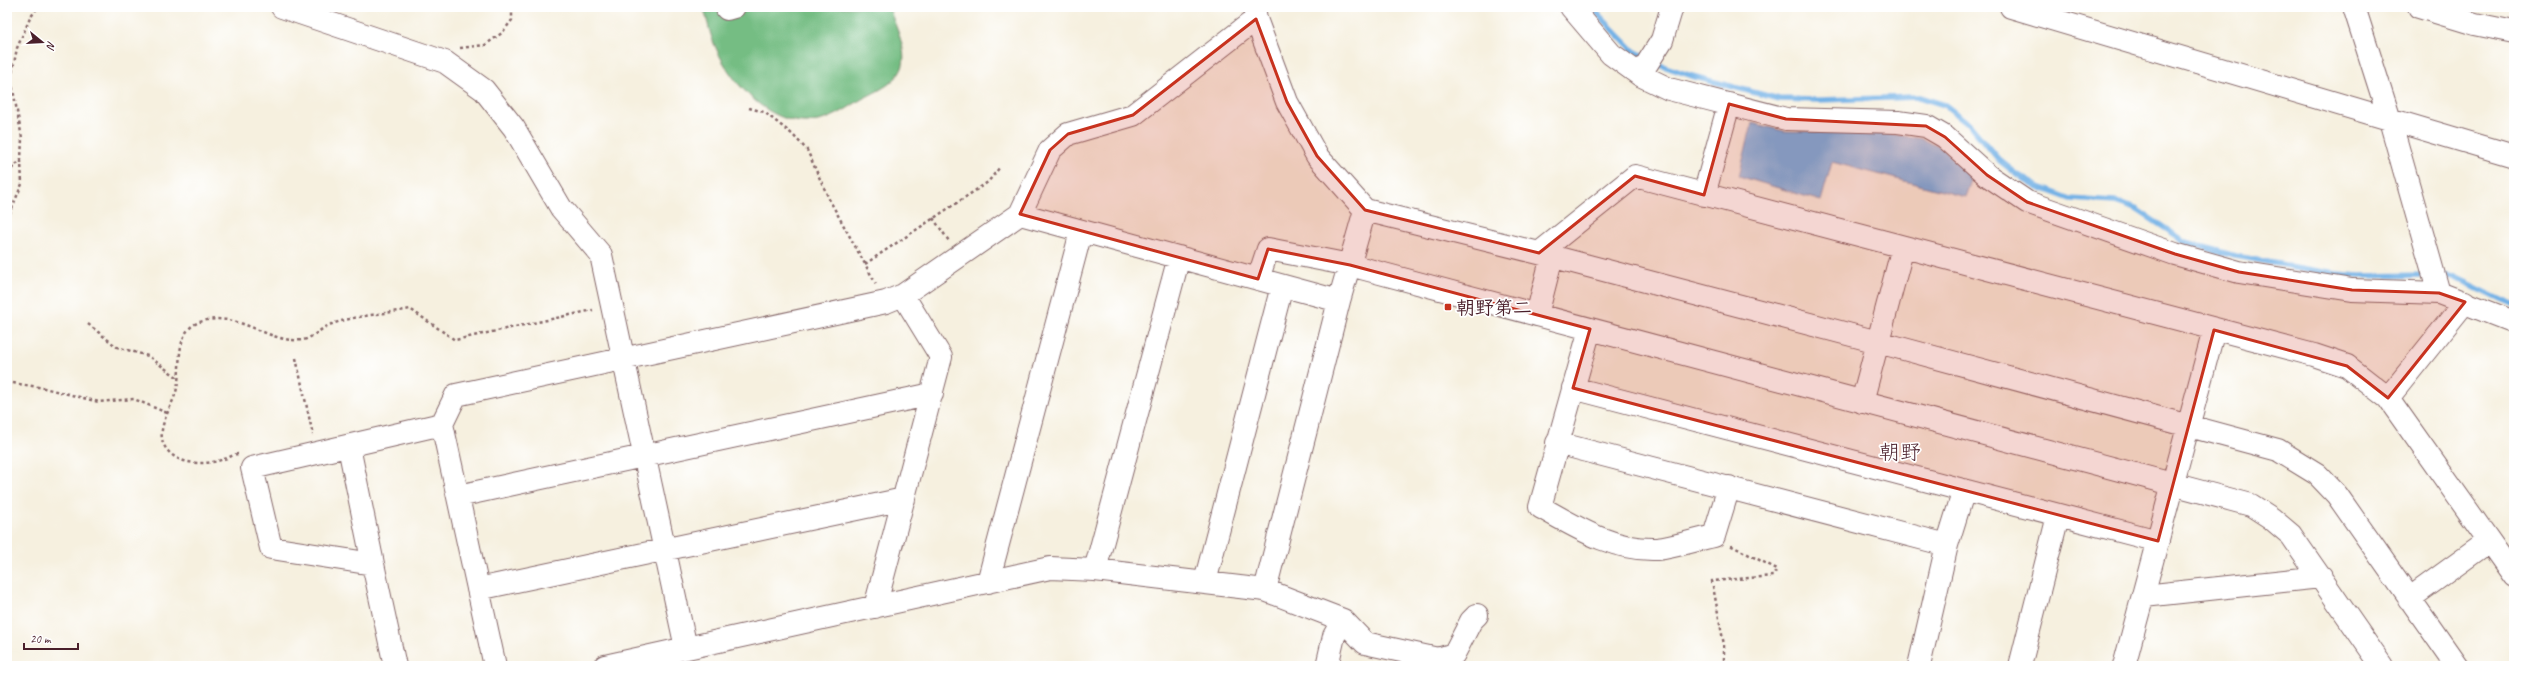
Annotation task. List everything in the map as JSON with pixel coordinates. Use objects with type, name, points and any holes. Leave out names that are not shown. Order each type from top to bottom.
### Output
[{"type":"street","points":[[282,7],[445,62],[484,90],[514,128],[561,208],[601,255],[622,359],[686,648]]},
{"type":"street","points":[[1571,7],[1611,54],[1640,75],[1669,89],[1786,119],[1898,122],[1926,126],[1945,138],[1987,175],[2027,202],[2175,254],[2239,272],[2352,290],[2439,293],[2514,322]]},
{"type":"street","points":[[1640,75],[1662,40],[1672,7]]},
{"type":"street","points":[[2011,7],[2514,156]]},
{"type":"street","points":[[2354,7],[2390,120],[2439,293]]},
{"type":"street","points":[[2419,7],[2475,24],[2514,32]]},
{"type":"street","points":[[495,666],[442,424],[456,395],[894,298],[960,256],[1020,214],[1050,150],[1068,134],[1133,116],[1255,13],[1287,102],[1317,156],[1365,210],[1546,255],[1878,342],[2278,450],[2317,474],[2337,495],[2457,666]]},
{"type":"street","points":[[1704,195],[1729,104]]},
{"type":"street","points":[[1537,315],[1546,255],[1635,176],[2214,330],[2314,355],[2347,366],[2388,398],[2514,576]]},
{"type":"street","points":[[1265,590],[1339,301],[1365,210]]},
{"type":"street","points":[[1020,214],[1081,232],[1339,301]]},
{"type":"street","points":[[988,582],[1081,232]]},
{"type":"street","points":[[1862,402],[1903,247]]},
{"type":"street","points":[[1258,279],[1268,249],[1350,265],[2251,505],[2271,518],[2290,535],[2382,666]]},
{"type":"street","points":[[1095,570],[1179,257]]},
{"type":"street","points":[[1205,582],[1282,286]]},
{"type":"street","points":[[875,607],[942,357],[894,298]]},
{"type":"street","points":[[2388,398],[2465,302]]},
{"type":"street","points":[[1590,329],[1540,507],[1595,537],[1631,547],[1657,549],[1714,536],[1729,487]]},
{"type":"street","points":[[2124,666],[2144,596],[2214,330]]},
{"type":"street","points":[[1573,388],[2158,541]]},
{"type":"street","points":[[458,496],[932,394]]},
{"type":"street","points":[[373,564],[271,548],[252,468],[442,424]]},
{"type":"street","points":[[1557,443],[1729,487],[1947,546]]},
{"type":"street","points":[[348,447],[395,666]]},
{"type":"street","points":[[1919,666],[1947,546],[1964,490]]},
{"type":"street","points":[[478,589],[664,551],[904,499]]},
{"type":"street","points":[[2020,666],[2058,516]]},
{"type":"street","points":[[2409,599],[2489,541]]},
{"type":"street","points":[[605,666],[1050,568],[1095,570],[1265,590],[1343,620],[1365,643],[1438,659],[1454,654],[1471,621],[1477,615]]},
{"type":"street","points":[[2144,596],[2320,577]]},
{"type":"street","points":[[1327,666],[1334,636],[1343,620]]},
{"type":"path","points":[[7,220],[22,184],[22,138],[11,79],[17,48],[30,18],[38,7]]},
{"type":"path","points":[[452,48],[485,46],[502,33],[512,20],[512,7]]},
{"type":"path","points":[[749,108],[764,112],[792,134],[807,150],[829,199],[865,264],[894,298]]},
{"type":"path","points":[[7,173],[21,160]]},
{"type":"path","points":[[865,264],[988,182],[1000,167]]},
{"type":"path","points":[[933,218],[960,256]]},
{"type":"path","points":[[252,468],[245,457],[237,454],[224,459],[197,464],[173,457],[162,442],[162,430],[167,412],[177,389],[183,339],[188,328],[203,321],[232,319],[286,339],[304,340],[332,324],[410,309],[455,340],[611,306]]},
{"type":"path","points":[[88,324],[117,347],[148,356],[178,377]]},
{"type":"path","points":[[296,358],[318,453]]},
{"type":"path","points":[[7,382],[44,388],[99,402],[134,399],[167,412]]},
{"type":"path","points":[[1714,536],[1777,569],[1772,576],[1712,581],[1724,645],[1724,666]]},
{"type":"highlighted area","points":[[1256,19],[1287,102],[1317,156],[1365,210],[1539,253],[1635,176],[1704,195],[1729,104],[1786,119],[1926,126],[1945,137],[1987,175],[2027,202],[2175,254],[2239,272],[2352,290],[2439,293],[2465,302],[2388,398],[2347,366],[2214,330],[2158,541],[1573,388],[1590,329],[1350,265],[1268,249],[1258,279],[1020,214],[1050,150],[1068,134],[1133,115]]},
{"type":"green space","points":[[703,7],[889,7],[902,43],[904,58],[903,65],[897,77],[892,82],[831,117],[810,122],[795,121],[781,117],[767,110],[754,100],[742,89],[732,76],[715,45]]},
{"type":"water","points":[[1752,123],[1784,131],[1884,133],[1923,139],[1946,151],[1972,178],[1965,197],[1832,162],[1821,201],[1739,176]]},
{"type":"waterway","points":[[1591,7],[1634,51],[1647,58]]},
{"type":"waterway","points":[[1654,63],[1692,76],[1779,99],[1819,100],[1919,97],[1945,105],[1968,123],[1999,160],[2018,175],[2039,187],[2071,199],[2115,202],[2136,209],[2186,242],[2235,256],[2329,273],[2358,276],[2430,275]]},
{"type":"waterway","points":[[2438,276],[2456,278],[2514,306]]},
{"type":"place","name":"朝野第二","points":[[1448,307]]},
{"type":"district","name":"朝野","points":[[1900,452]]}]
